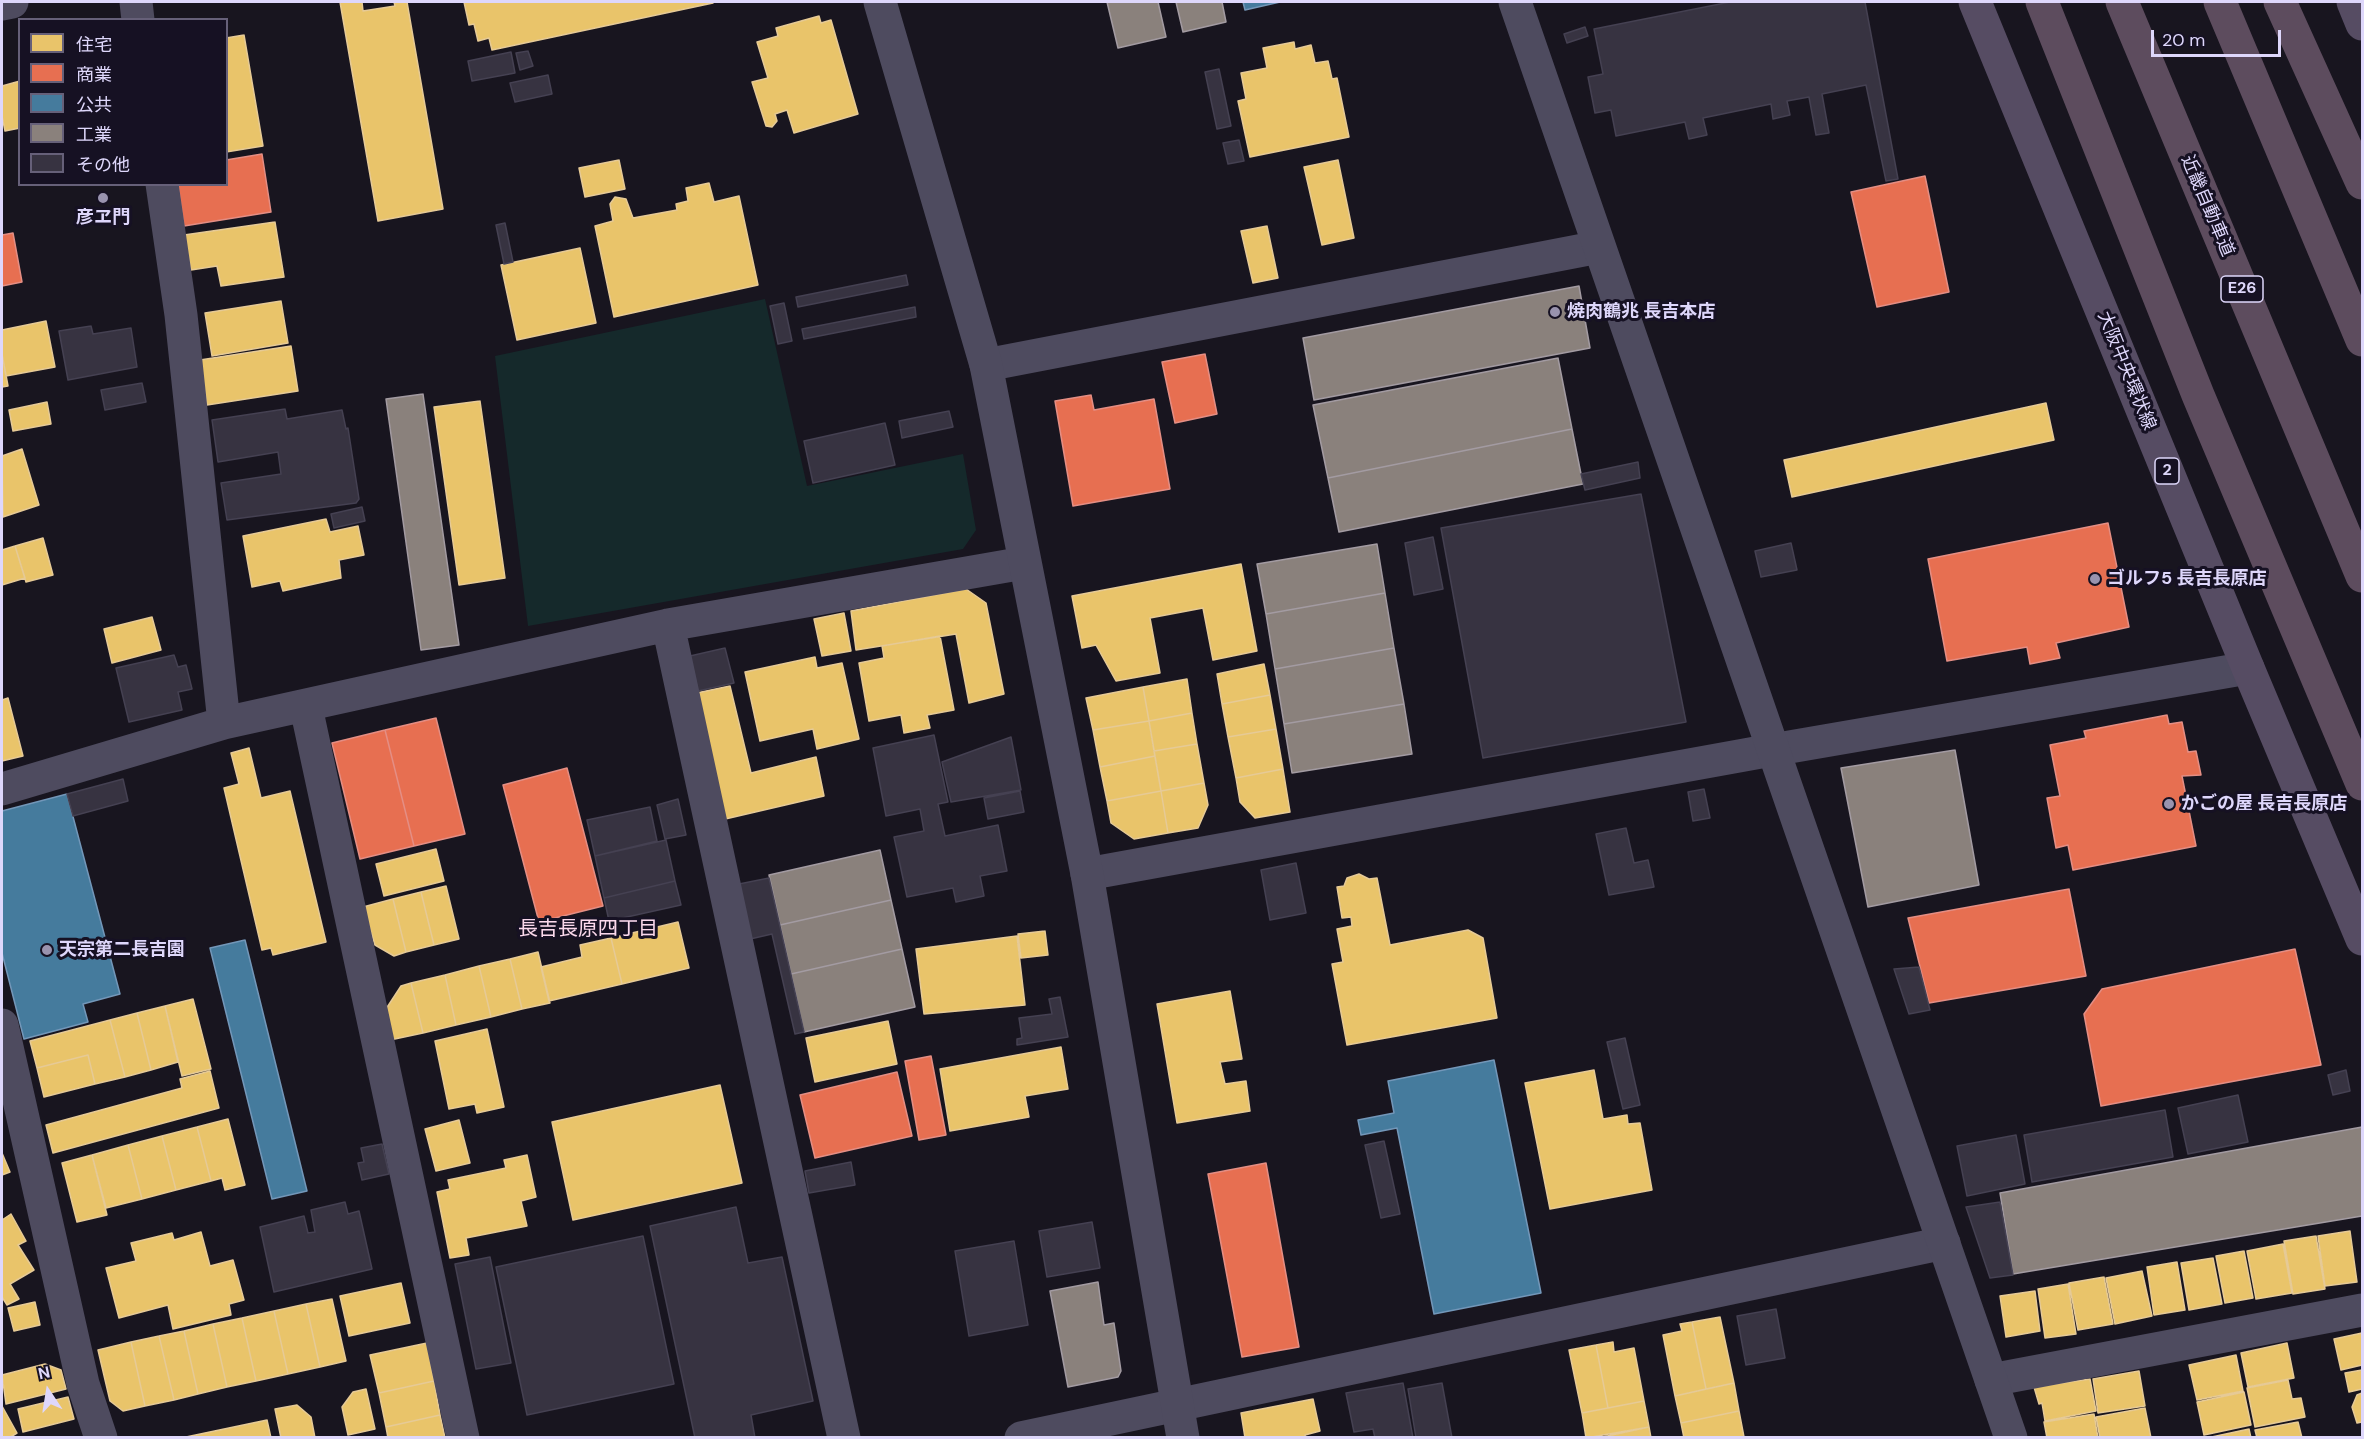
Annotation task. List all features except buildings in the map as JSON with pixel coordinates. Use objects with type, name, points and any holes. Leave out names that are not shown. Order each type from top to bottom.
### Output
[{"type":"highway","points":[[2042,2],[2214,434],[2362,784]]},
{"type":"highway","name":"近畿自動車道","points":[[2121,2],[2362,576]]},
{"type":"highway","points":[[2220,2],[2362,340]]},
{"type":"highway","points":[[2280,2],[2362,183]]},
{"type":"main road","name":"大阪中央環状線","points":[[1975,2],[2248,668],[2362,939]]},
{"type":"main road","points":[[2353,2],[2362,24]]},
{"type":"street","points":[[2,4],[12,2]]},
{"type":"street","points":[[136,2],[138,18]]},
{"type":"street","points":[[880,2],[987,365],[1024,563],[1087,874],[1183,1437]]},
{"type":"street","points":[[1515,2],[2011,1437]]},
{"type":"street","points":[[162,186],[181,315],[224,723]]},
{"type":"street","points":[[987,365],[1599,247]]},
{"type":"street","points":[[2,789],[224,723],[306,707],[668,625],[1024,563]]},
{"type":"street","points":[[668,625],[844,1437]]},
{"type":"street","points":[[1087,874],[1772,750],[2248,668]]},
{"type":"street","points":[[306,707],[464,1437]]},
{"type":"street","points":[[2,1025],[83,1384],[101,1437]]},
{"type":"street","points":[[1021,1437],[1944,1243]]},
{"type":"street","points":[[1991,1380],[2362,1310]]},
{"type":"green space","points":[[765,299],[807,486],[963,454],[976,530],[963,549],[528,626],[495,356]]},
{"type":"place","name":"彦ヱ門","points":[[103,198]]},
{"type":"place","name":"焼肉鶴兆 長吉本店","points":[[1555,312]]},
{"type":"place","name":"ゴルフ5 長吉長原店","points":[[2095,579]]},
{"type":"place","name":"かごの屋 長吉長原店","points":[[2169,804]]},
{"type":"place","name":"天宗第二長吉園","points":[[47,950]]},
{"type":"district","name":"長吉長原四丁目","points":[[588,930]]}]
